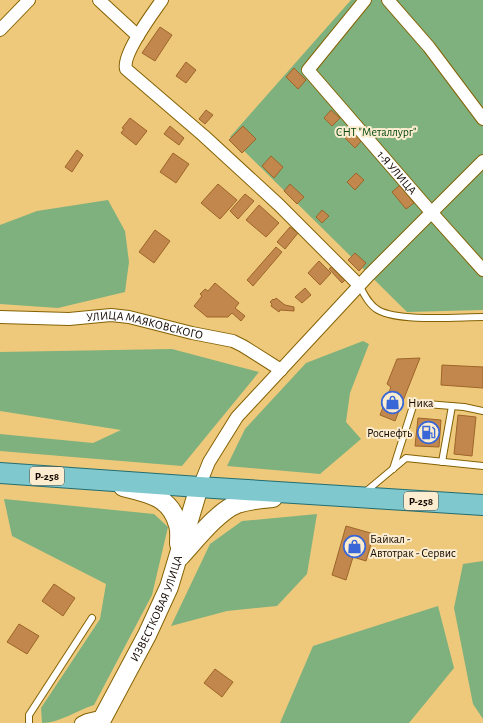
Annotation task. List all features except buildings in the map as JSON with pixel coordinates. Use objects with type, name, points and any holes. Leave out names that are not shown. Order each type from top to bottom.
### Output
[{"type":"main road","name":"Р-258","points":[[0,473],[483,505]]},
{"type":"main road","points":[[93,480],[155,496],[166,504],[174,513],[179,527],[179,559]]},
{"type":"main road","name":"ИЗВЕСТКОВАЯ УЛИЦА","points":[[102,719],[147,635],[169,587],[179,559],[199,487]]},
{"type":"main road","points":[[179,559],[213,522],[235,505],[252,500],[316,495]]},
{"type":"street","points":[[0,30],[29,0]]},
{"type":"street","points":[[99,0],[138,36]]},
{"type":"street","points":[[162,0],[138,36],[126,61],[126,69],[204,136],[273,200],[359,285]]},
{"type":"street","name":"1-Я УЛИЦА","points":[[365,0],[308,70],[483,270]]},
{"type":"street","points":[[388,0],[429,47],[483,119]]},
{"type":"street","points":[[199,487],[209,462],[237,417],[359,285],[483,161]]},
{"type":"street","name":"УЛИЦА МАЯКОВСКОГО","points":[[0,317],[69,319],[111,315],[129,317],[192,333],[233,341],[281,370]]},
{"type":"street","points":[[81,723],[87,720],[102,719]]},
{"type":"lane","points":[[359,285],[373,306],[379,310],[397,316],[483,317]]},
{"type":"lane","points":[[393,469],[414,403],[452,406],[483,411]]},
{"type":"lane","points":[[442,462],[452,406]]},
{"type":"lane","points":[[359,497],[406,458],[483,466]]},
{"type":"lane","points":[[29,723],[29,715],[92,618]]},
{"type":"green space","name":"СНТ \"Металлург\"","points":[[351,0],[483,0],[483,310],[407,312],[230,137]]},
{"type":"green space","points":[[108,200],[125,231],[129,262],[125,292],[58,308],[0,304],[0,225],[37,211]]},
{"type":"green space","points":[[363,341],[369,344],[350,393],[346,422],[361,439],[320,474],[227,466],[245,429],[306,363]]},
{"type":"green space","points":[[172,349],[259,372],[182,466],[0,451],[0,434],[93,443],[121,430],[0,411],[0,352]]},
{"type":"green space","points":[[4,499],[154,514],[168,527],[152,595],[94,705],[55,721],[42,723],[41,708],[100,619],[106,584],[12,536]]},
{"type":"green space","points":[[317,514],[307,574],[277,606],[227,611],[171,626],[210,544],[242,521]]},
{"type":"green space","points":[[483,561],[483,719],[473,704],[454,608],[463,564]]},
{"type":"green space","points":[[438,606],[454,668],[409,723],[280,723],[313,646]]},
{"type":"place","name":"Ника","points":[[393,403]]},
{"type":"place","name":"Роснефть","points":[[428,433]]},
{"type":"place","name":"Байкал - Автотрак - Сервис","points":[[355,546]]}]
